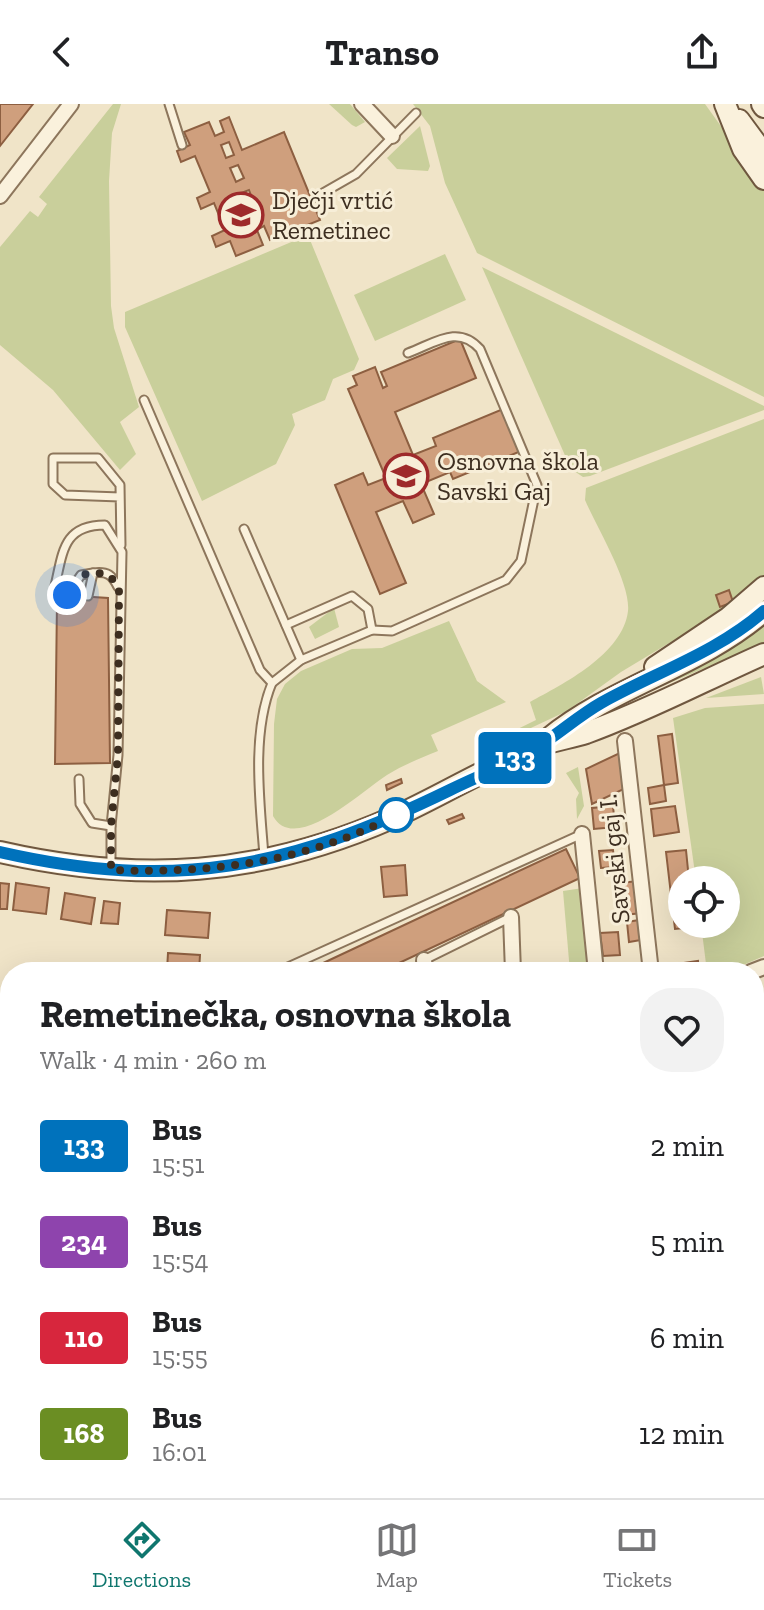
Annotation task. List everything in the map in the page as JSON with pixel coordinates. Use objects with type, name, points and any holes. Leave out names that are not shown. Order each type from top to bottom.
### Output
[{"type":"main road","points":[[726,104],[764,154]]},
{"type":"main road","points":[[726,104],[743,149],[764,179]]},
{"type":"main road","points":[[635,686],[671,655],[728,618],[764,587]]},
{"type":"main road","points":[[541,745],[577,718],[711,649],[764,611]]},
{"type":"main road","points":[[0,852],[56,865],[111,870],[204,870],[265,861],[314,849],[365,829],[541,745],[586,733],[764,654]]},
{"type":"main road","points":[[697,683],[764,665]]},
{"type":"street","points":[[0,196],[71,104]]},
{"type":"street","points":[[362,104],[392,136]]},
{"type":"street","name":"Savski gaj I.","points":[[625,741],[650,962]]},
{"type":"street","points":[[582,834],[595,962]]},
{"type":"street","points":[[511,917],[513,962]]},
{"type":"lane","points":[[169,104],[182,145]]},
{"type":"lane","points":[[316,197],[344,184],[416,113]]},
{"type":"lane","points":[[265,861],[262,734],[264,703],[272,683],[301,660],[372,630],[392,631],[506,580],[521,561],[537,485],[530,461],[480,349],[469,337],[457,335],[408,353]]},
{"type":"lane","points":[[144,400],[260,670],[272,683]]},
{"type":"lane","points":[[111,870],[118,723],[121,547],[120,485],[98,458],[53,458],[53,484],[65,495],[120,497]]},
{"type":"lane","points":[[54,590],[70,535],[85,525],[105,525],[121,547]]},
{"type":"lane","points":[[244,529],[301,660]]},
{"type":"lane","points":[[67,595],[81,575],[103,571],[112,575],[119,589]]},
{"type":"lane","points":[[88,596],[93,573]]},
{"type":"lane","points":[[286,625],[352,596],[368,609],[372,630]]},
{"type":"lane","points":[[79,779],[80,804],[92,823],[111,826]]},
{"type":"lane","points":[[299,962],[582,834]]},
{"type":"lane","points":[[431,962],[511,917]]},
{"type":"green space","points":[[113,104],[121,104],[112,133],[109,181],[111,306],[114,328],[139,407],[120,422],[136,454],[120,470],[53,390],[0,345],[0,247],[30,211],[38,217],[47,204],[39,197]]},
{"type":"green space","points":[[329,104],[350,104],[365,122],[356,127],[352,125]]},
{"type":"green space","points":[[413,104],[705,104],[764,186],[764,397],[477,253],[445,183],[430,126]]},
{"type":"green space","points":[[420,126],[430,166],[428,171],[397,169],[387,158]]},
{"type":"green space","points":[[308,235],[359,359],[354,370],[333,379],[325,400],[292,414],[295,425],[276,464],[202,501],[125,327],[125,312]]},
{"type":"green space","points":[[445,254],[466,300],[375,341],[354,295]]},
{"type":"green space","points":[[482,267],[764,406],[764,410],[583,477],[571,469]]},
{"type":"green space","points":[[764,419],[764,576],[729,607],[621,672],[567,711],[484,750],[483,746],[536,720],[530,702],[590,666],[615,641],[624,627],[628,611],[624,586],[585,500],[586,488]]},
{"type":"green space","points":[[334,608],[339,627],[315,639],[309,627]]},
{"type":"green space","points":[[449,621],[477,681],[506,702],[431,735],[438,751],[387,775],[330,816],[297,828],[283,826],[273,816],[274,724],[277,699],[285,684],[301,671],[352,649],[382,648]]},
{"type":"green space","points":[[764,624],[764,643],[648,692],[710,660]]},
{"type":"green space","points":[[761,677],[764,694],[706,698]]},
{"type":"green space","points":[[764,704],[764,956],[750,962],[706,962],[703,938],[740,938],[740,866],[694,866],[673,718],[705,708]]},
{"type":"green space","points":[[578,767],[584,806],[577,819],[576,799],[579,793],[566,773]]},
{"type":"green space","points":[[583,888],[591,962],[569,962],[563,891]]},
{"type":"building","points":[[0,104],[33,104],[0,146]]},
{"type":"building","points":[[229,117],[242,150],[284,132],[320,220],[270,240],[264,226],[257,230],[263,245],[236,256],[230,241],[216,247],[212,236],[225,230],[214,203],[201,209],[197,198],[210,192],[195,156],[181,162],[177,151],[190,145],[184,132],[209,122],[215,136],[224,132],[220,121]],"holes":[[[229,142],[234,155],[226,158],[221,145]],[[238,165],[244,178],[236,182],[230,168]],[[249,190],[259,216],[252,219],[241,193]]]},
{"type":"building","points":[[460,339],[476,378],[395,412],[413,455],[436,446],[433,438],[503,409],[521,451],[453,479],[450,472],[421,484],[434,514],[413,523],[403,501],[376,512],[406,583],[380,594],[335,485],[363,473],[368,485],[386,478],[348,389],[357,385],[353,376],[375,367],[383,388],[387,386],[381,372]]},
{"type":"building","points":[[729,590],[733,602],[720,607],[716,595]]},
{"type":"building","points":[[62,595],[108,598],[110,763],[55,764],[57,601]]},
{"type":"building","points":[[672,734],[678,783],[664,785],[658,736]]},
{"type":"building","points":[[622,752],[626,788],[592,804],[586,769]]},
{"type":"building","points":[[401,779],[402,783],[387,790],[386,785]]},
{"type":"building","points":[[664,785],[666,801],[650,804],[648,788]]},
{"type":"building","points":[[613,806],[615,827],[594,829],[592,808]]},
{"type":"building","points":[[675,806],[679,832],[654,836],[651,809]]},
{"type":"building","points":[[462,814],[464,818],[449,824],[447,820]]},
{"type":"building","points":[[566,849],[580,878],[401,962],[325,962]]},
{"type":"building","points":[[613,850],[615,867],[601,868],[599,851]]},
{"type":"building","points":[[686,850],[688,866],[668,866],[668,869],[666,852]]},
{"type":"building","points":[[405,865],[407,895],[384,897],[381,867]]},
{"type":"building","points":[[638,881],[642,913],[624,915],[620,883]]},
{"type":"building","points":[[0,883],[9,884],[7,909],[0,909]]},
{"type":"building","points":[[16,883],[49,888],[46,914],[13,910]]},
{"type":"building","points":[[65,893],[95,898],[91,924],[61,919]]},
{"type":"building","points":[[104,901],[120,903],[118,924],[101,923]]},
{"type":"building","points":[[167,910],[210,913],[208,938],[165,935]]},
{"type":"building","points":[[639,920],[641,940],[629,942],[627,922]]},
{"type":"building","points":[[618,932],[620,955],[603,956],[600,933]]},
{"type":"building","points":[[168,953],[200,955],[200,962],[167,962]]},
{"type":"bus line","name":"133","points":[[0,852],[56,865],[160,872],[242,865],[314,849],[409,810],[541,745],[601,704],[727,639],[764,611]]},
{"type":"place","name":"Dječji vrtić Remetinec","points":[[241,215]]},
{"type":"place","name":"Osnovna škola Savski Gaj","points":[[406,476]]},
{"type":"route","points":[[67,595],[81,575],[103,571],[112,575],[119,589],[118,755],[111,826],[111,870],[204,870],[265,861],[314,849],[396,815]]}]
